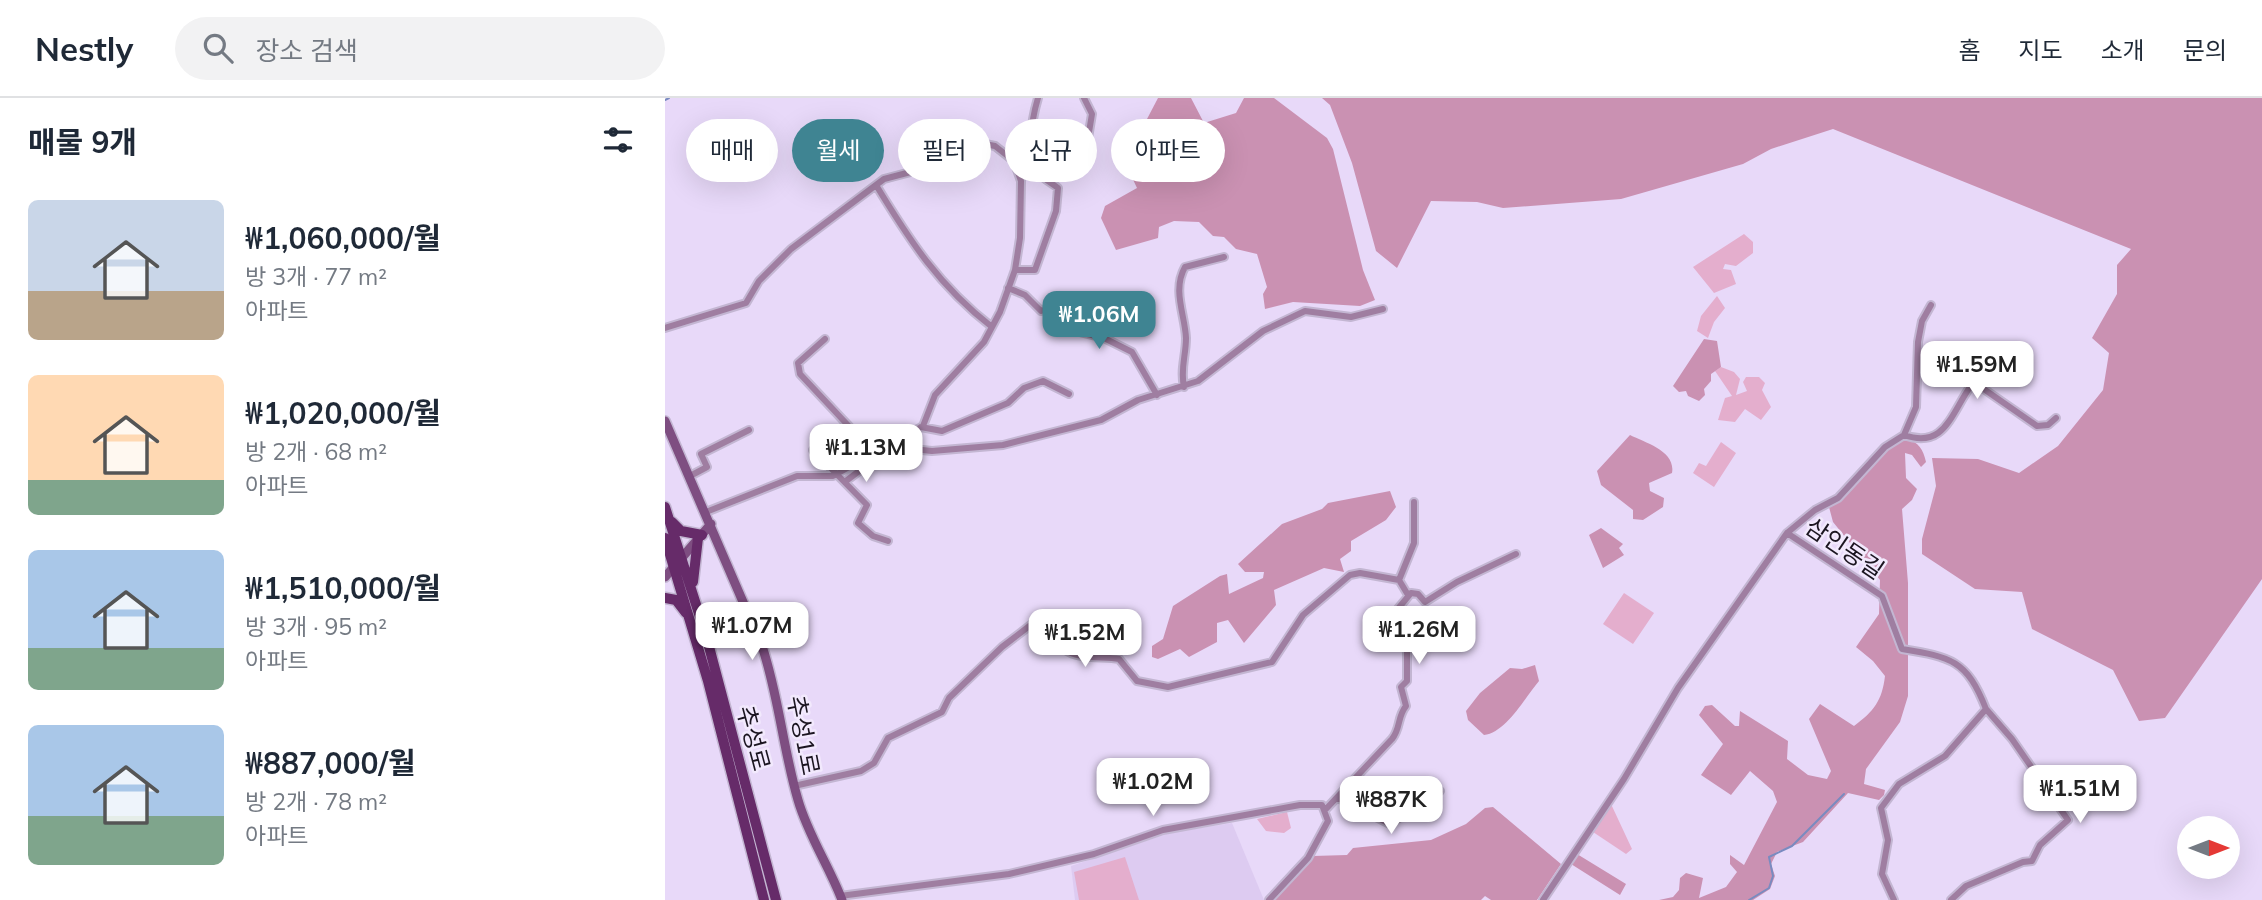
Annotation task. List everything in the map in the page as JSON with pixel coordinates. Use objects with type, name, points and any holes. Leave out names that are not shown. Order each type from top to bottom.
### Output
[{"type":"main road","name":"추성로","points":[[665,507],[690,618],[764,900]]},
{"type":"main road","points":[[669,519],[681,531],[700,537],[692,590]]},
{"type":"main road","name":"추성로","points":[[665,538],[692,590],[776,900]]},
{"type":"main road","points":[[665,598],[675,600],[690,618]]},
{"type":"street","points":[[1033,119],[1038,98]]},
{"type":"street","points":[[1084,98],[1092,114],[1091,119]]},
{"type":"street","points":[[665,328],[746,303],[756,286],[791,249],[889,177],[922,169],[975,142],[990,143],[1005,154]]},
{"type":"street","points":[[706,512],[797,475],[836,474],[922,427],[935,395],[949,376],[980,347],[992,327],[1008,288],[1015,270],[1021,222],[1021,182]]},
{"type":"street","points":[[1015,270],[1035,270],[1056,211],[1058,188],[1050,182]]},
{"type":"street","points":[[876,185],[925,263],[946,287],[992,327]]},
{"type":"street","points":[[1184,387],[1181,366],[1186,343],[1180,299],[1182,273],[1185,267],[1223,257]]},
{"type":"street","points":[[1008,288],[1025,295],[1041,311],[1085,297]]},
{"type":"street","name":"삼인동길","points":[[1931,305],[1922,321],[1918,342],[1916,407],[1903,435],[1885,447],[1838,498],[1815,510],[1787,534],[1882,596],[1902,649],[1940,655],[1962,666],[1975,681],[1986,709]]},
{"type":"street","points":[[1057,306],[1071,330],[1104,338],[1132,352],[1157,395]]},
{"type":"street","points":[[846,481],[898,449],[942,450],[1014,443],[1101,420],[1138,400],[1198,381],[1263,331],[1302,312],[1351,317],[1383,309]]},
{"type":"street","points":[[825,338],[797,363],[800,374],[873,452]]},
{"type":"street","points":[[922,427],[942,432],[1008,403],[1024,388],[1044,382],[1069,394]]},
{"type":"street","points":[[1903,435],[1919,440],[1932,439],[1942,430],[1971,387],[1978,385],[2037,426],[2048,425],[2056,418]]},
{"type":"street","name":"추성1로","points":[[665,421],[752,618],[772,676],[794,786],[841,898]]},
{"type":"street","points":[[690,476],[706,467],[701,454],[749,430]]},
{"type":"street","points":[[813,450],[867,505],[858,523],[873,536],[888,541]]},
{"type":"street","points":[[1399,580],[1414,543],[1414,502]]},
{"type":"street","points":[[665,577],[711,524]]},
{"type":"street","points":[[1543,900],[1623,781],[1678,688],[1787,534]]},
{"type":"street","points":[[1325,809],[1392,739],[1398,728],[1399,714],[1406,706],[1401,687],[1407,681],[1407,650],[1387,622],[1408,595],[1418,594],[1425,602],[1457,582],[1516,554]]},
{"type":"street","points":[[794,786],[861,771],[874,763],[888,738],[942,712],[949,698],[1002,647],[1041,617],[1048,622],[1064,649],[1074,654],[1119,659],[1137,681],[1168,687],[1272,662],[1303,615],[1350,575],[1360,573],[1399,580],[1408,595]]},
{"type":"street","points":[[1894,900],[1882,874],[1888,840],[1881,808],[1899,784],[1945,756],[1986,709],[2012,739],[2068,820],[2040,845],[2032,861],[2023,862],[1966,887],[1951,900]]},
{"type":"street","points":[[1338,798],[1388,823],[1414,811],[1420,801],[1440,791]]},
{"type":"street","points":[[841,898],[1009,874],[1094,854],[1147,834],[1184,825],[1317,804],[1325,809],[1328,821],[1315,848],[1269,900]]},
{"type":"shaded area","points":[[1158,98],[1191,98],[1202,119],[1147,119]]},
{"type":"shaded area","points":[[1244,98],[1274,98],[1327,138],[1333,149],[1363,270],[1375,300],[1360,306],[1293,302],[1265,309],[1263,294],[1267,287],[1257,254],[1236,249],[1224,237],[1213,236],[1199,222],[1174,221],[1159,227],[1158,238],[1116,250],[1101,218],[1105,206],[1137,188],[1134,182],[1225,182],[1225,119],[1217,119],[1236,113]]},
{"type":"shaded area","points":[[1322,98],[2262,98],[2262,579],[2165,718],[2139,721],[2113,670],[2032,629],[2022,592],[1975,589],[1922,554],[1922,539],[1936,486],[1932,458],[1978,459],[2019,473],[2058,446],[2103,390],[2109,353],[2092,338],[2117,294],[2117,265],[2131,249],[1833,129],[1771,149],[1743,164],[1621,199],[1503,208],[1477,202],[1431,201],[1397,268],[1376,251],[1352,163],[1330,105]]},
{"type":"shaded area","points":[[1744,234],[1753,242],[1753,253],[1736,266],[1725,264],[1723,269],[1731,270],[1736,284],[1714,293],[1693,267]]},
{"type":"shaded area","points":[[1717,296],[1725,308],[1714,322],[1708,338],[1697,331],[1701,316]]},
{"type":"shaded area","points":[[1704,339],[1717,341],[1721,367],[1711,374],[1711,381],[1704,389],[1705,395],[1699,401],[1688,396],[1686,391],[1679,392],[1673,386]]},
{"type":"shaded area","points":[[1721,367],[1734,372],[1740,379],[1736,395],[1747,391],[1743,382],[1746,377],[1759,377],[1765,383],[1762,390],[1771,407],[1761,420],[1745,409],[1735,422],[1718,420],[1725,398],[1732,396],[1715,371]]},
{"type":"shaded area","points":[[1630,435],[1665,453],[1672,465],[1672,473],[1649,483],[1650,491],[1664,498],[1663,507],[1643,520],[1633,519],[1633,510],[1601,485],[1597,471]]},
{"type":"shaded area","points":[[1906,438],[1920,447],[1926,462],[1921,467],[1912,455],[1905,453],[1906,478],[1917,489],[1912,500],[1902,509],[1908,583],[1908,696],[1900,722],[1866,769],[1864,784],[1885,790],[1884,795],[1879,800],[1848,793],[1803,842],[1777,852],[1771,864],[1775,876],[1770,889],[1753,900],[1659,900],[1673,897],[1679,890],[1680,878],[1686,873],[1703,878],[1699,898],[1726,887],[1737,872],[1730,864],[1730,855],[1744,865],[1777,802],[1773,791],[1750,771],[1731,795],[1701,775],[1723,744],[1699,715],[1705,706],[1712,705],[1735,726],[1739,726],[1740,711],[1788,741],[1787,759],[1808,775],[1827,779],[1831,771],[1809,719],[1820,704],[1854,726],[1872,710],[1879,699],[1885,676],[1873,661],[1856,647],[1879,614],[1880,580],[1833,522],[1829,507],[1887,450]]},
{"type":"shaded area","points":[[1721,442],[1736,453],[1714,487],[1693,473],[1699,463],[1706,466]]},
{"type":"shaded area","points":[[1390,491],[1396,507],[1386,520],[1351,541],[1351,551],[1340,559],[1344,572],[1324,568],[1274,590],[1276,605],[1244,643],[1228,620],[1217,623],[1217,642],[1189,657],[1180,649],[1158,659],[1152,657],[1152,646],[1163,639],[1173,606],[1220,576],[1227,574],[1229,594],[1263,578],[1264,572],[1245,572],[1238,564],[1282,524],[1322,509],[1328,503]]},
{"type":"shaded area","points":[[1601,528],[1623,544],[1619,548],[1624,555],[1603,568],[1589,535]]},
{"type":"shaded area","points":[[1624,593],[1654,613],[1633,644],[1603,624]]},
{"type":"shaded area","points":[[1535,665],[1539,681],[1500,728],[1484,735],[1468,720],[1466,711],[1480,693],[1510,668],[1522,669]]},
{"type":"shaded area","points":[[1611,804],[1632,849],[1626,854],[1593,832]]},
{"type":"shaded area","points":[[1493,807],[1561,864],[1537,900],[1491,900],[1485,896],[1481,900],[1271,900],[1313,856],[1347,855],[1353,848],[1431,840],[1466,824],[1485,808]]},
{"type":"shaded area","points":[[1287,812],[1291,828],[1284,833],[1266,831],[1257,819]]},
{"type":"shaded area","points":[[1232,823],[1264,900],[1075,900],[1071,866],[1170,833]]},
{"type":"shaded area","points":[[1577,854],[1626,884],[1620,895],[1571,864]]},
{"type":"shaded area","points":[[1125,857],[1139,900],[1079,900],[1074,872]]},
{"type":"waterway","points":[[665,100],[669,98]]},
{"type":"waterway","points":[[1749,900],[1769,888],[1773,876],[1769,857],[1792,846],[1844,794]]}]
